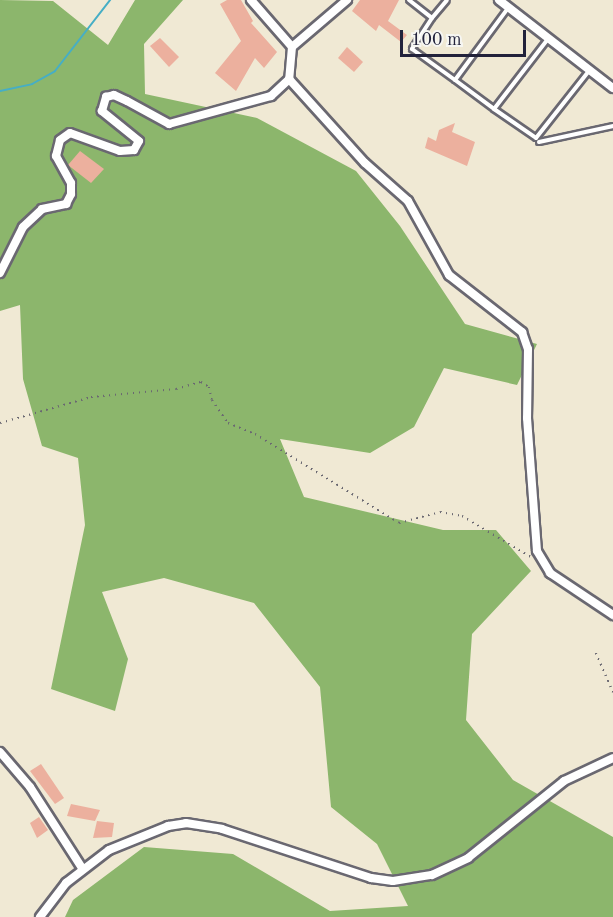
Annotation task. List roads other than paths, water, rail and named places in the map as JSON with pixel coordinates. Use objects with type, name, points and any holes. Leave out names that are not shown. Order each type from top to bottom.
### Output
[{"type":"street","points":[[251,0],[292,47]]},
{"type":"street","points":[[0,273],[23,227],[42,209],[66,204],[71,194],[71,183],[56,156],[60,140],[70,133],[120,151],[134,150],[139,141],[102,111],[106,98],[114,95],[169,124],[271,96],[289,79],[292,47],[347,0]]},
{"type":"street","points":[[500,0],[613,88]]},
{"type":"street","points":[[289,79],[365,163],[408,201],[449,276],[510,320],[527,341],[533,528],[542,563],[560,581],[613,615]]},
{"type":"street","points":[[0,752],[30,787],[82,868]]},
{"type":"street","points":[[40,917],[53,897],[82,868],[135,837],[186,823],[222,829],[371,878],[413,879],[458,864],[551,790],[613,758]]},
{"type":"lane","points":[[409,0],[432,18]]},
{"type":"lane","points":[[447,0],[412,49],[536,138],[590,70]]},
{"type":"lane","points":[[455,80],[508,7]]},
{"type":"lane","points":[[494,109],[549,39]]},
{"type":"lane","points":[[538,142],[613,126]]},
{"type":"waterway","points":[[0,91],[32,84],[55,71],[110,0]]}]
